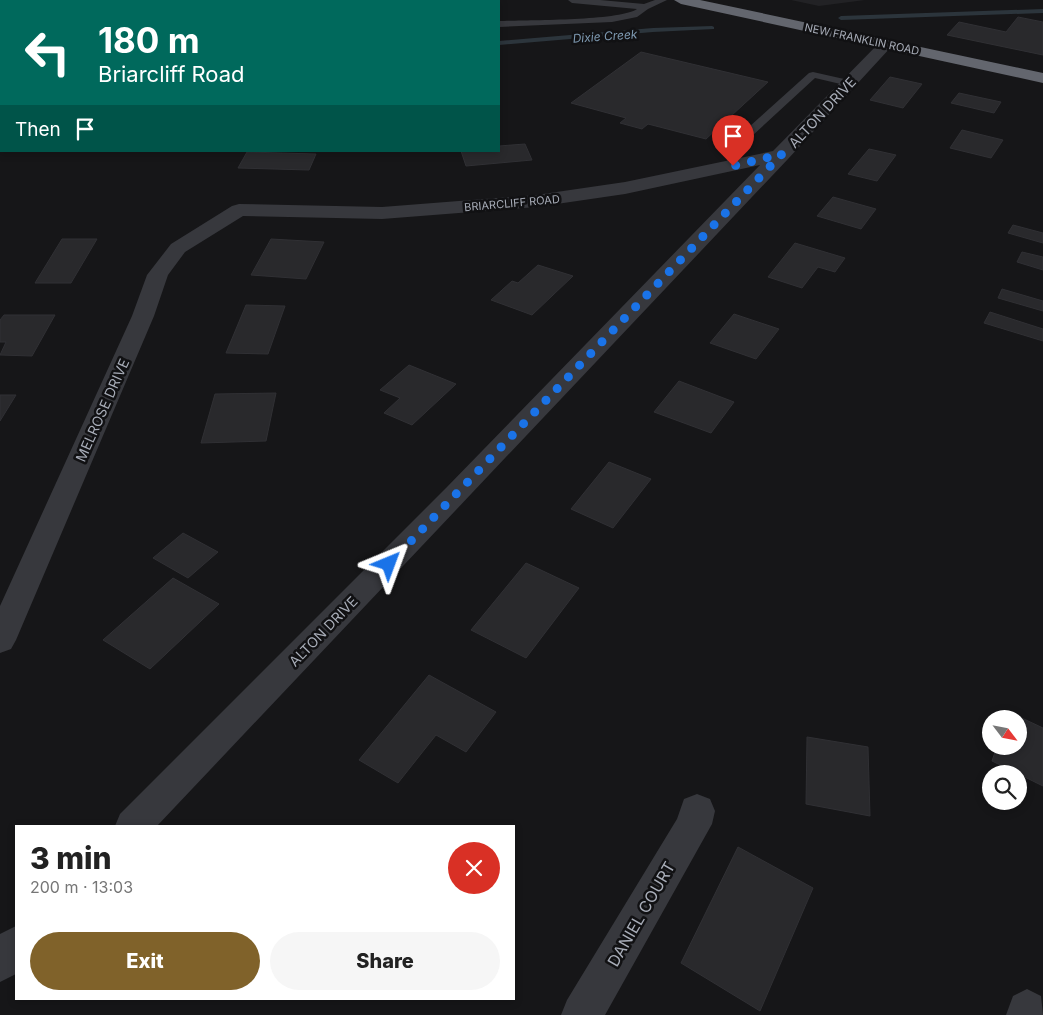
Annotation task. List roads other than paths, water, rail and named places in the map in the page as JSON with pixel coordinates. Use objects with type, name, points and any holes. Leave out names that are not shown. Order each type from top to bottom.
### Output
[{"type":"highway","name":"NEW FRANKLIN ROAD","points":[[681,0],[1043,78]]},
{"type":"street","name":"ALTON DRIVE","points":[[134,825],[456,495],[886,44]]},
{"type":"street","name":"BRIARCLIFF ROAD","points":[[239,210],[382,213],[527,202],[625,188],[782,154]]},
{"type":"street","name":"MELROSE DRIVE","points":[[0,640],[143,316],[158,275],[178,248],[239,210]]},
{"type":"street","name":"DANIEL COURT","points":[[582,1015],[694,824],[697,811]]},
{"type":"street","points":[[0,962],[15,947]]},
{"type":"lane","points":[[572,0],[645,7]]},
{"type":"lane","points":[[500,24],[612,19],[634,15],[645,7],[663,0]]},
{"type":"lane","points":[[733,166],[731,152],[734,146],[813,75],[849,83]]},
{"type":"waterway","name":"Dixie Creek","points":[[841,18],[1043,11]]},
{"type":"waterway","name":"Dixie Creek","points":[[500,43],[653,30],[712,28]]}]
